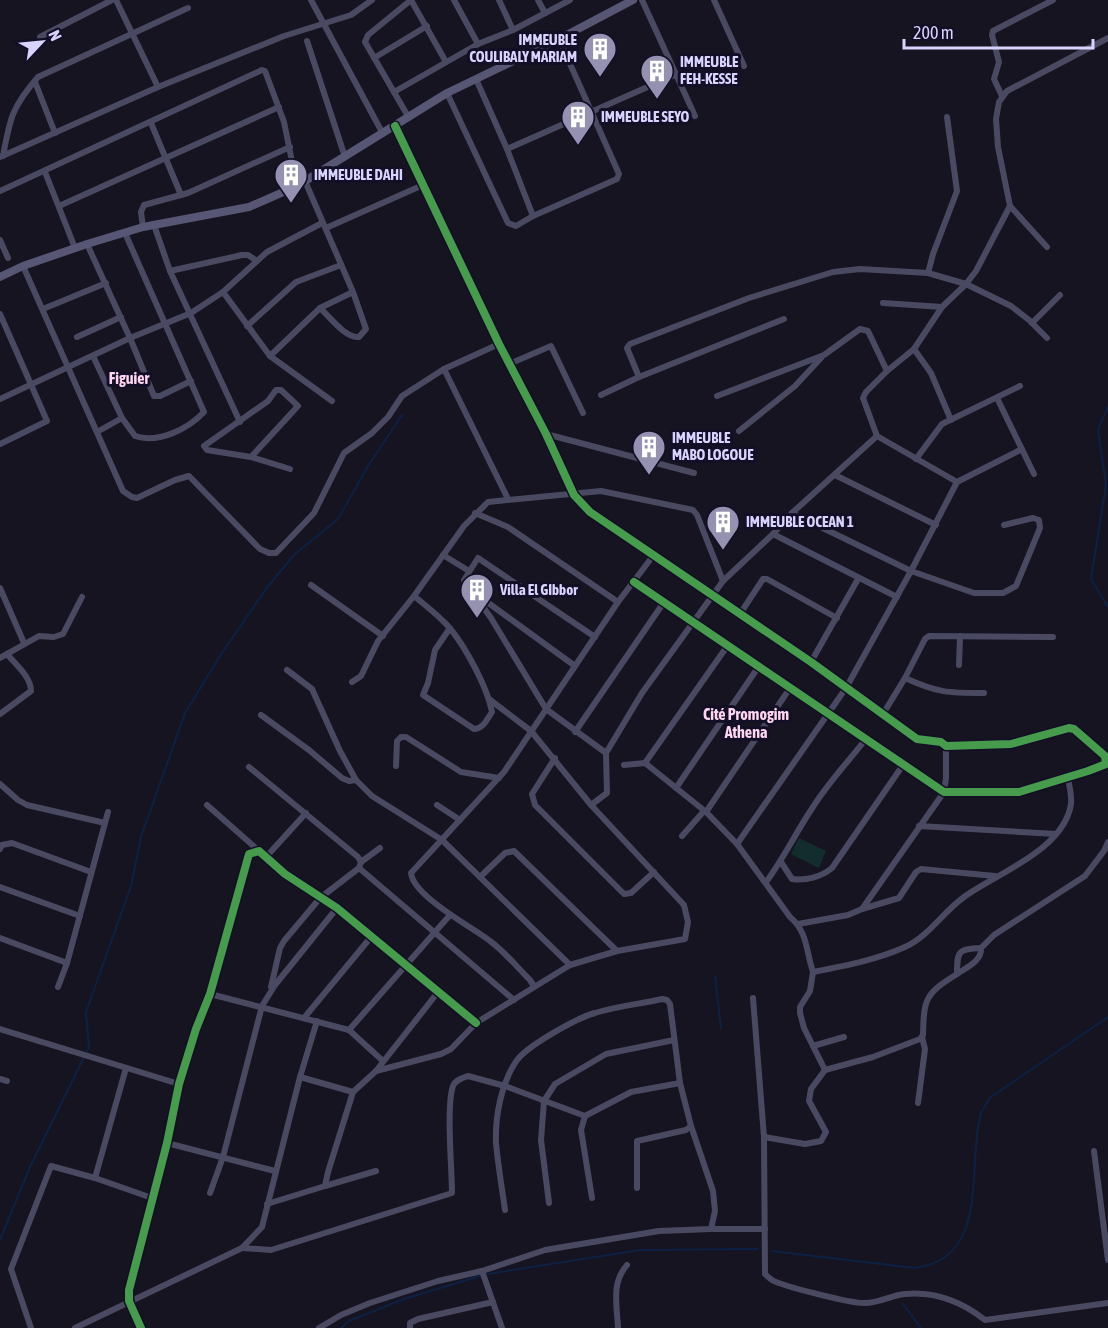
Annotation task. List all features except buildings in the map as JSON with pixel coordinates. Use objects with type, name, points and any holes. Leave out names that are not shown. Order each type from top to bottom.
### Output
[{"type":"street","points":[[40,37],[112,0]]},
{"type":"street","points":[[117,0],[158,87]]},
{"type":"street","points":[[311,0],[383,134]]},
{"type":"street","points":[[2,157],[158,87],[323,22],[351,15],[372,0]]},
{"type":"street","points":[[409,118],[365,42],[368,35],[411,0],[446,62]]},
{"type":"street","points":[[454,0],[478,44]]},
{"type":"street","points":[[499,0],[513,30]]},
{"type":"street","points":[[538,0],[545,13]]},
{"type":"street","points":[[394,92],[478,44],[513,30],[570,0]]},
{"type":"street","points":[[0,277],[23,266],[125,232],[249,207],[301,184],[447,93],[633,0]]},
{"type":"street","points":[[642,0],[694,116]]},
{"type":"street","points":[[714,0],[744,66]]},
{"type":"street","points":[[1002,96],[994,79],[999,62],[993,31],[1053,0]]},
{"type":"street","points":[[2,157],[11,115],[17,103],[38,77],[188,8]]},
{"type":"street","points":[[374,58],[427,26]]},
{"type":"street","points":[[1047,247],[1010,206],[998,147],[996,119],[1002,96],[1007,91],[1108,38]]},
{"type":"street","points":[[447,93],[508,223],[516,226],[619,177],[559,39]]},
{"type":"street","points":[[308,41],[345,157]]},
{"type":"street","points":[[0,191],[262,70],[265,71],[279,107],[301,184],[324,226],[366,329],[359,338],[354,338],[320,308]]},
{"type":"street","points":[[507,149],[677,74]]},
{"type":"street","points":[[476,79],[533,216]]},
{"type":"street","points":[[34,82],[55,133]]},
{"type":"street","points":[[59,206],[279,107]]},
{"type":"street","points":[[928,273],[957,191],[947,117]]},
{"type":"street","points":[[151,123],[181,195]]},
{"type":"street","points":[[395,126],[574,495],[590,512],[811,663],[917,739],[941,742],[946,746],[1011,744],[1069,728],[1074,729],[1105,756],[1106,764],[1019,792],[944,792],[634,582]]},
{"type":"street","points":[[143,227],[141,212],[144,205],[181,195],[290,147]]},
{"type":"street","points":[[45,172],[75,248]]},
{"type":"street","points":[[0,399],[130,338],[191,313],[222,292],[267,252],[423,185]]},
{"type":"street","points":[[957,482],[877,436],[863,398],[887,371],[914,349],[942,307],[976,271],[1010,206]]},
{"type":"street","points":[[154,225],[170,271],[240,422]]},
{"type":"street","points":[[93,357],[122,418],[135,436],[142,439],[170,434],[195,420],[204,412],[125,232]]},
{"type":"street","points":[[0,240],[8,258]]},
{"type":"street","points":[[87,244],[154,396],[160,396],[191,381]]},
{"type":"street","points":[[170,271],[242,255],[248,255],[257,261]]},
{"type":"street","points":[[247,326],[296,282],[341,265]]},
{"type":"street","points":[[23,266],[126,494],[137,498],[142,497],[175,480],[189,476],[260,549],[269,553],[276,553],[314,513],[344,453],[380,425],[402,396],[444,369],[499,344]]},
{"type":"street","points":[[639,377],[628,353],[627,348],[630,344],[749,298],[833,272],[860,269],[928,273],[966,284],[1011,306],[1047,338]]},
{"type":"street","points":[[43,309],[106,283]]},
{"type":"street","points":[[222,292],[270,356],[332,401]]},
{"type":"street","points":[[270,356],[320,308],[352,292]]},
{"type":"street","points":[[1032,323],[1060,295]]},
{"type":"street","points":[[883,303],[942,307]]},
{"type":"street","points":[[0,314],[47,422],[0,444]]},
{"type":"street","points":[[77,337],[121,317]]},
{"type":"street","points":[[601,395],[639,377],[783,319]]},
{"type":"street","points":[[739,431],[795,386],[824,355],[860,329],[868,331],[887,371]]},
{"type":"street","points":[[509,364],[551,346],[582,413]]},
{"type":"street","points":[[914,349],[931,373],[951,420]]},
{"type":"street","points":[[717,396],[824,355]]},
{"type":"street","points":[[444,369],[508,500]]},
{"type":"street","points":[[916,459],[939,429],[951,420],[1020,386]]},
{"type":"street","points":[[251,457],[298,406],[278,390],[268,401],[240,422],[208,442],[205,448],[251,457],[290,469]]},
{"type":"street","points":[[997,398],[1034,474]]},
{"type":"street","points":[[97,432],[122,418]]},
{"type":"street","points":[[546,434],[694,473]]},
{"type":"street","points":[[591,805],[607,793],[606,753],[642,693],[723,581],[792,513],[877,436]]},
{"type":"street","points":[[736,844],[846,688],[936,525],[957,482],[1022,449]]},
{"type":"street","points":[[835,474],[936,525]]},
{"type":"street","points":[[352,682],[361,676],[383,636],[443,555],[476,513],[488,502],[601,491],[693,510],[697,514],[723,581]]},
{"type":"street","points":[[476,513],[508,526],[618,602]]},
{"type":"street","points":[[792,513],[911,571],[974,593],[1003,593],[1016,586],[1041,528],[1039,520],[1033,518],[1004,525]]},
{"type":"street","points":[[773,534],[897,597]]},
{"type":"street","points":[[443,555],[469,571]]},
{"type":"street","points":[[534,986],[490,941],[450,915],[414,882],[411,873],[499,778],[618,602],[653,556]]},
{"type":"street","points":[[595,637],[477,558],[464,580],[491,618],[546,709],[606,753]]},
{"type":"street","points":[[740,614],[760,582],[767,579],[837,618]]},
{"type":"street","points":[[811,663],[858,579]]},
{"type":"street","points":[[311,585],[383,636]]},
{"type":"street","points":[[0,588],[24,643]]},
{"type":"street","points":[[471,591],[575,666]]},
{"type":"street","points":[[414,596],[450,628],[470,660],[489,699],[492,712],[481,728],[474,729],[424,697],[423,693],[428,683],[433,656],[450,628]]},
{"type":"street","points":[[0,658],[39,636],[63,634],[82,597]]},
{"type":"street","points":[[576,732],[664,602]]},
{"type":"street","points":[[883,714],[925,639],[935,635],[1053,637]]},
{"type":"street","points":[[959,665],[960,636]]},
{"type":"street","points":[[645,763],[728,645]]},
{"type":"street","points":[[0,714],[31,691],[28,679],[7,654]]},
{"type":"street","points":[[676,788],[759,666]]},
{"type":"street","points":[[287,670],[312,689],[356,780],[372,796],[442,840],[570,964]]},
{"type":"street","points":[[905,678],[928,689],[945,693],[984,693]]},
{"type":"street","points":[[682,836],[705,812],[790,688]]},
{"type":"street","points":[[375,1071],[441,1054],[451,1049],[476,1023],[532,990],[534,986],[570,964],[617,951],[685,939],[688,922],[684,905],[591,805],[531,731],[489,699]]},
{"type":"street","points":[[261,715],[309,750],[342,778],[350,781],[356,780]]},
{"type":"street","points":[[396,766],[397,741],[401,736],[462,772],[499,778]]},
{"type":"street","points":[[766,882],[781,862],[797,831],[815,804],[865,740]]},
{"type":"street","points":[[862,909],[944,792],[946,746]]},
{"type":"street","points":[[555,758],[532,794],[535,805],[624,894],[631,893],[654,872]]},
{"type":"street","points":[[624,765],[645,763],[705,812],[736,844],[790,917],[798,924],[806,940],[813,972],[810,991],[800,1007],[804,1028],[825,1070]]},
{"type":"street","points":[[781,862],[792,879],[801,880],[824,874],[832,868],[903,765]]},
{"type":"street","points":[[249,767],[358,857],[360,865],[514,1000]]},
{"type":"street","points":[[813,972],[875,958],[912,944],[963,897],[1039,852],[1056,834],[1068,815],[1071,807],[1068,777]]},
{"type":"street","points":[[0,784],[27,805],[105,823]]},
{"type":"street","points":[[207,805],[285,874],[336,908],[476,1023]]},
{"type":"street","points":[[437,805],[460,820]]},
{"type":"street","points":[[58,987],[68,963],[108,812]]},
{"type":"street","points":[[266,857],[306,813]]},
{"type":"street","points":[[919,826],[1056,834]]},
{"type":"street","points":[[957,974],[957,956],[960,951],[981,948],[994,935],[1085,876],[1108,842]]},
{"type":"street","points":[[0,849],[2,845],[12,843],[91,872]]},
{"type":"street","points":[[270,993],[280,948],[320,897],[380,848]]},
{"type":"street","points":[[141,1328],[129,1301],[129,1290],[167,1143],[179,1084],[196,1029],[210,994],[249,854],[259,851]]},
{"type":"street","points":[[480,878],[505,853],[514,851],[617,951]]},
{"type":"street","points":[[798,924],[848,915],[899,898],[916,872],[921,869],[996,876]]},
{"type":"street","points":[[0,887],[80,916]]},
{"type":"street","points":[[210,1193],[223,1157],[262,1006],[336,908]]},
{"type":"street","points":[[349,1030],[450,915]]},
{"type":"street","points":[[304,1018],[371,937]]},
{"type":"street","points":[[0,938],[68,963]]},
{"type":"street","points":[[918,1103],[925,1049],[922,1037],[924,1008],[929,994],[978,959],[982,952],[981,948]]},
{"type":"street","points":[[326,1186],[353,1092],[375,1071],[438,992]]},
{"type":"street","points":[[210,994],[349,1030],[383,1061]]},
{"type":"street","points":[[753,998],[764,1137],[765,1274],[772,1280],[814,1293],[863,1304],[905,1294],[928,1294],[953,1299],[985,1320],[1108,1303]]},
{"type":"street","points":[[505,1210],[496,1142],[497,1116],[505,1086],[515,1062],[520,1056],[563,1027],[594,1013],[662,999],[667,1000],[670,1004],[680,1083],[691,1126],[713,1191],[715,1211],[711,1229]]},
{"type":"street","points":[[75,1328],[242,1248],[262,1227],[275,1170],[317,1021]]},
{"type":"street","points":[[0,1029],[179,1084]]},
{"type":"street","points":[[813,1046],[844,1036]]},
{"type":"street","points":[[764,1137],[806,1144],[821,1141],[826,1132],[809,1101],[811,1089],[825,1070],[873,1057],[922,1037]]},
{"type":"street","points":[[549,1203],[541,1140],[544,1101],[555,1084],[606,1054],[674,1040]]},
{"type":"street","points":[[95,1178],[126,1068]]},
{"type":"street","points":[[242,1248],[271,1250],[452,1194],[450,1107],[453,1086],[460,1079],[472,1076],[585,1116]]},
{"type":"street","points":[[300,1077],[353,1092]]},
{"type":"street","points":[[592,1198],[581,1130],[585,1116],[631,1092],[680,1083]]},
{"type":"street","points":[[637,1188],[637,1141],[686,1130],[691,1126]]},
{"type":"street","points":[[167,1143],[275,1170]]},
{"type":"street","points":[[1094,1151],[1108,1260]]},
{"type":"street","points":[[31,1328],[11,1269],[51,1166],[95,1178],[152,1198]]},
{"type":"street","points":[[267,1204],[376,1171]]},
{"type":"street","points":[[319,1328],[341,1315],[370,1303],[438,1281],[482,1271],[545,1250],[659,1231],[765,1228]]},
{"type":"street","points":[[618,1328],[616,1282],[627,1266]]},
{"type":"street","points":[[482,1271],[502,1328]]},
{"type":"street","points":[[410,1328],[410,1323],[418,1319],[493,1302]]},
{"type":"green space","points":[[799,838],[826,851],[819,868],[791,854]]},
{"type":"waterway","points":[[1108,407],[1098,429],[1106,485],[1091,579],[1108,607]]},
{"type":"waterway","points":[[0,1240],[30,1167],[89,1047],[86,1012],[131,886],[141,837],[185,713],[222,653],[268,586],[295,554],[338,519],[368,466],[402,415]]},
{"type":"waterway","points":[[715,976],[721,1028]]},
{"type":"waterway","points":[[772,1251],[915,1268],[939,1261],[955,1248],[965,1230],[971,1209],[980,1117],[986,1104],[991,1097],[1108,1017]]},
{"type":"waterway","points":[[488,1274],[640,1250],[758,1249]]},
{"type":"waterway","points":[[341,1328],[349,1321],[404,1299],[480,1276]]},
{"type":"waterway","points":[[903,1304],[921,1328]]},
{"type":"cycle path","points":[[395,126],[574,495],[590,512],[811,662],[917,739],[941,742],[946,746],[1011,744],[1069,728],[1074,729],[1105,756],[1106,764],[1019,792],[944,792],[634,582]]},
{"type":"cycle path","points":[[141,1328],[129,1301],[129,1290],[167,1143],[179,1084],[196,1029],[210,994],[249,854],[259,851],[285,874],[337,908],[476,1023]]},
{"type":"place","name":"IMMEUBLE COULIBALY MARIAM","points":[[600,78]]},
{"type":"place","name":"IMMEUBLE FEH-KESSE","points":[[657,100]]},
{"type":"place","name":"IMMEUBLE SEYO","points":[[578,146]]},
{"type":"place","name":"IMMEUBLE DAHI","points":[[291,204]]},
{"type":"place","name":"IMMEUBLE MABO LOGOUE","points":[[649,476]]},
{"type":"place","name":"IMMEUBLE OCEAN 1","points":[[723,551]]},
{"type":"place","name":"Villa El GIbbor","points":[[477,619]]},
{"type":"district","name":"Figuier","points":[[129,378]]},
{"type":"district","name":"Cité Promogim Athena","points":[[746,723]]}]
